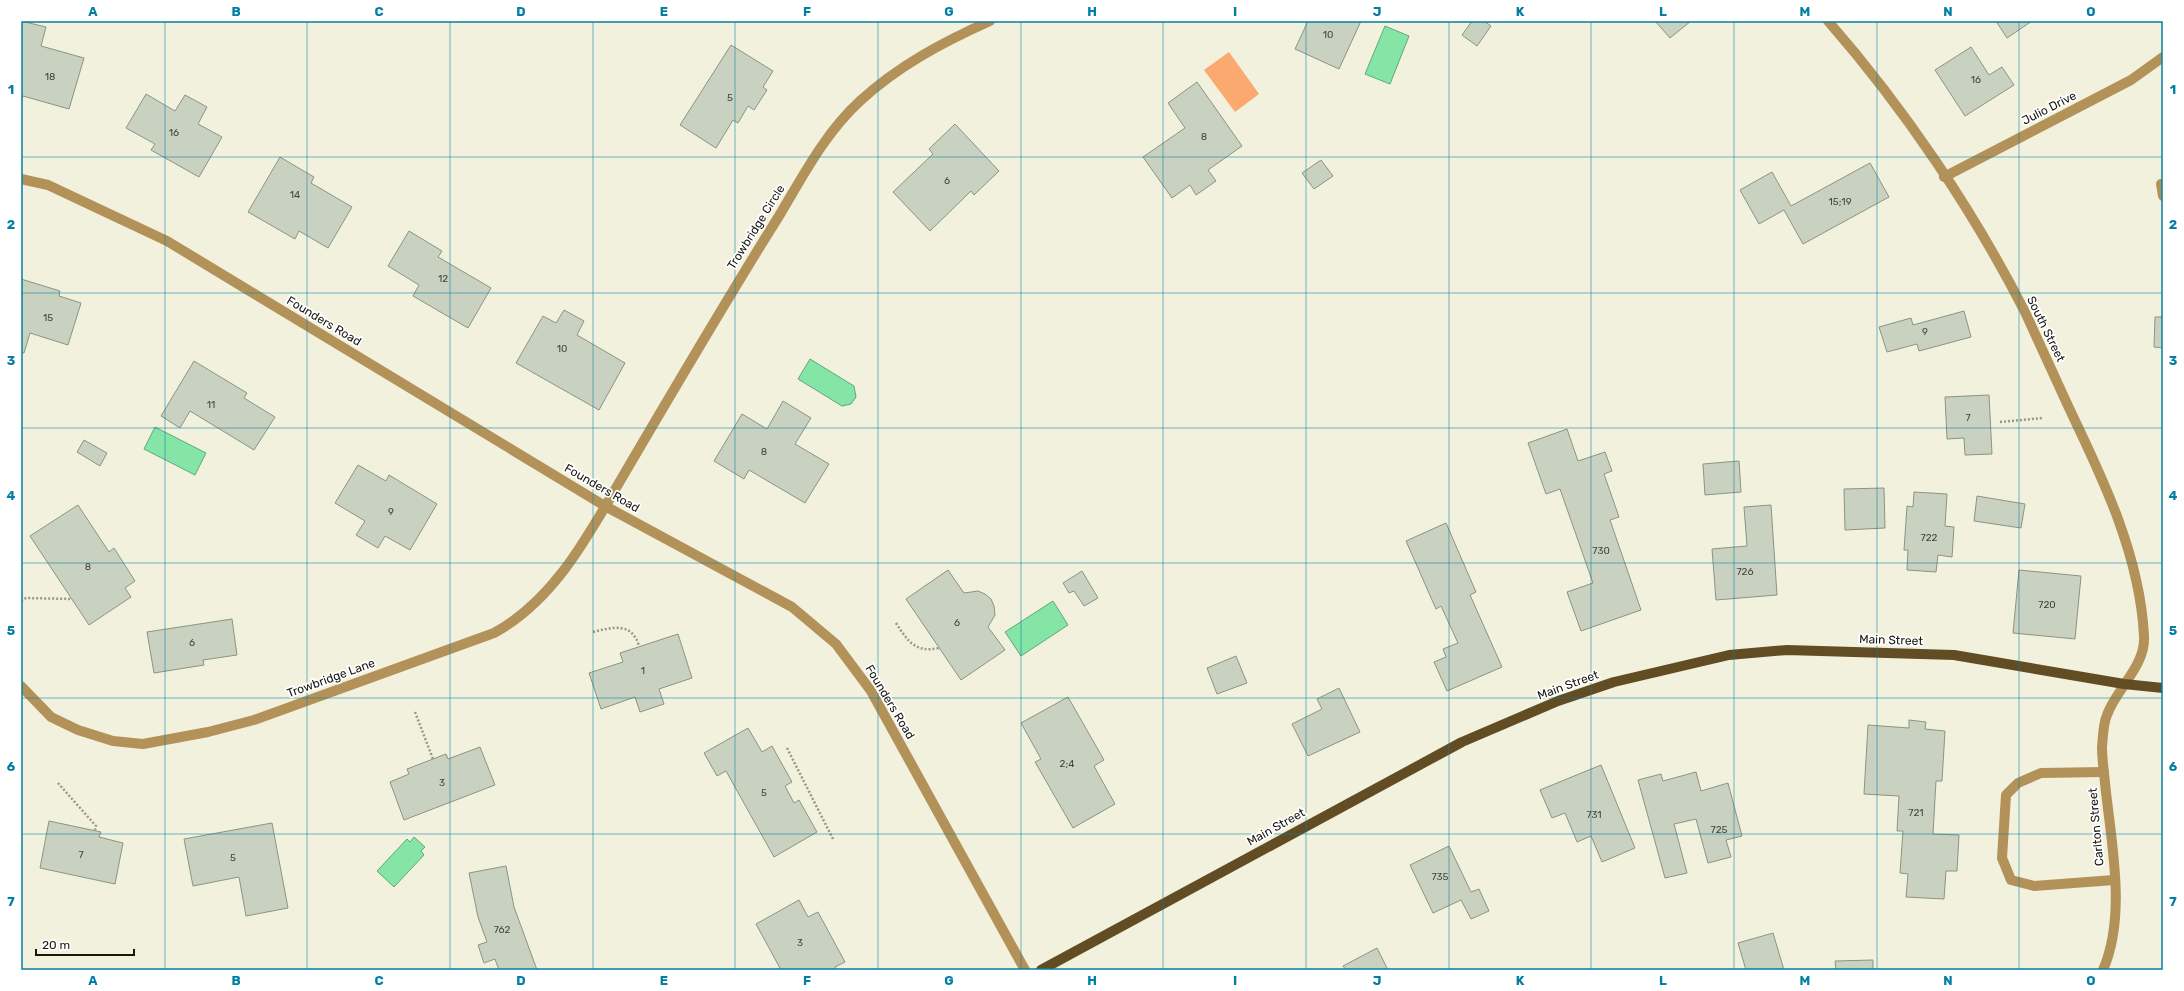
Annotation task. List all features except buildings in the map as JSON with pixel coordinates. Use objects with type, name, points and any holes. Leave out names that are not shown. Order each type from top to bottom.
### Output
[{"type":"main road","name":"Main Street","points":[[1041,970],[1462,742],[1558,701],[1614,682],[1729,655],[1788,650],[1954,655],[2124,684],[2163,688]]},
{"type":"street","name":"Trowbridge Circle","points":[[605,506],[731,292],[831,132],[858,102],[888,76],[929,51],[990,21]]},
{"type":"street","name":"South Street","points":[[1828,21],[1896,106],[1987,244],[2024,312],[2092,454],[2123,530],[2138,589],[2145,639],[2139,661],[2124,684]]},
{"type":"street","name":"Julio Drive","points":[[1944,177],[2131,80],[2163,57]]},
{"type":"street","name":"Founders Road","points":[[21,178],[48,185],[167,242],[605,506],[792,607],[836,644],[871,691],[1024,970]]},
{"type":"street","points":[[2160,184],[2163,196]]},
{"type":"street","name":"Trowbridge Lane","points":[[21,686],[51,717],[82,732],[113,741],[143,744],[208,732],[254,720],[494,633],[513,623],[536,604],[584,543],[605,506]]},
{"type":"street","name":"Carlton Street","points":[[2103,970],[2108,958],[2116,919],[2102,747],[2106,716],[2124,684]]},
{"type":"street","points":[[2104,772],[2041,773],[2018,783],[2006,795],[2002,858],[2011,880],[2034,886],[2114,880]]},
{"type":"path","points":[[2000,422],[2043,418]]},
{"type":"path","points":[[21,600],[26,598],[72,599]]},
{"type":"path","points":[[896,623],[906,638],[914,645],[927,651],[940,648]]},
{"type":"path","points":[[593,632],[612,628],[629,629],[636,636],[639,646]]},
{"type":"path","points":[[415,712],[433,759]]},
{"type":"path","points":[[787,748],[833,839]]},
{"type":"path","points":[[58,783],[96,826],[95,830]]},
{"type":"shaded area","points":[[1385,26],[1409,36],[1390,84],[1365,74]]},
{"type":"shaded area","points":[[1229,52],[1259,94],[1235,112],[1204,70]]},
{"type":"shaded area","points":[[810,359],[854,386],[856,397],[851,404],[842,406],[798,379]]},
{"type":"shaded area","points":[[155,427],[206,453],[195,475],[144,449]]},
{"type":"shaded area","points":[[1053,601],[1068,625],[1021,656],[1005,632]]},
{"type":"shaded area","points":[[414,837],[425,847],[421,851],[424,855],[394,887],[377,871],[407,839],[410,842]]}]
